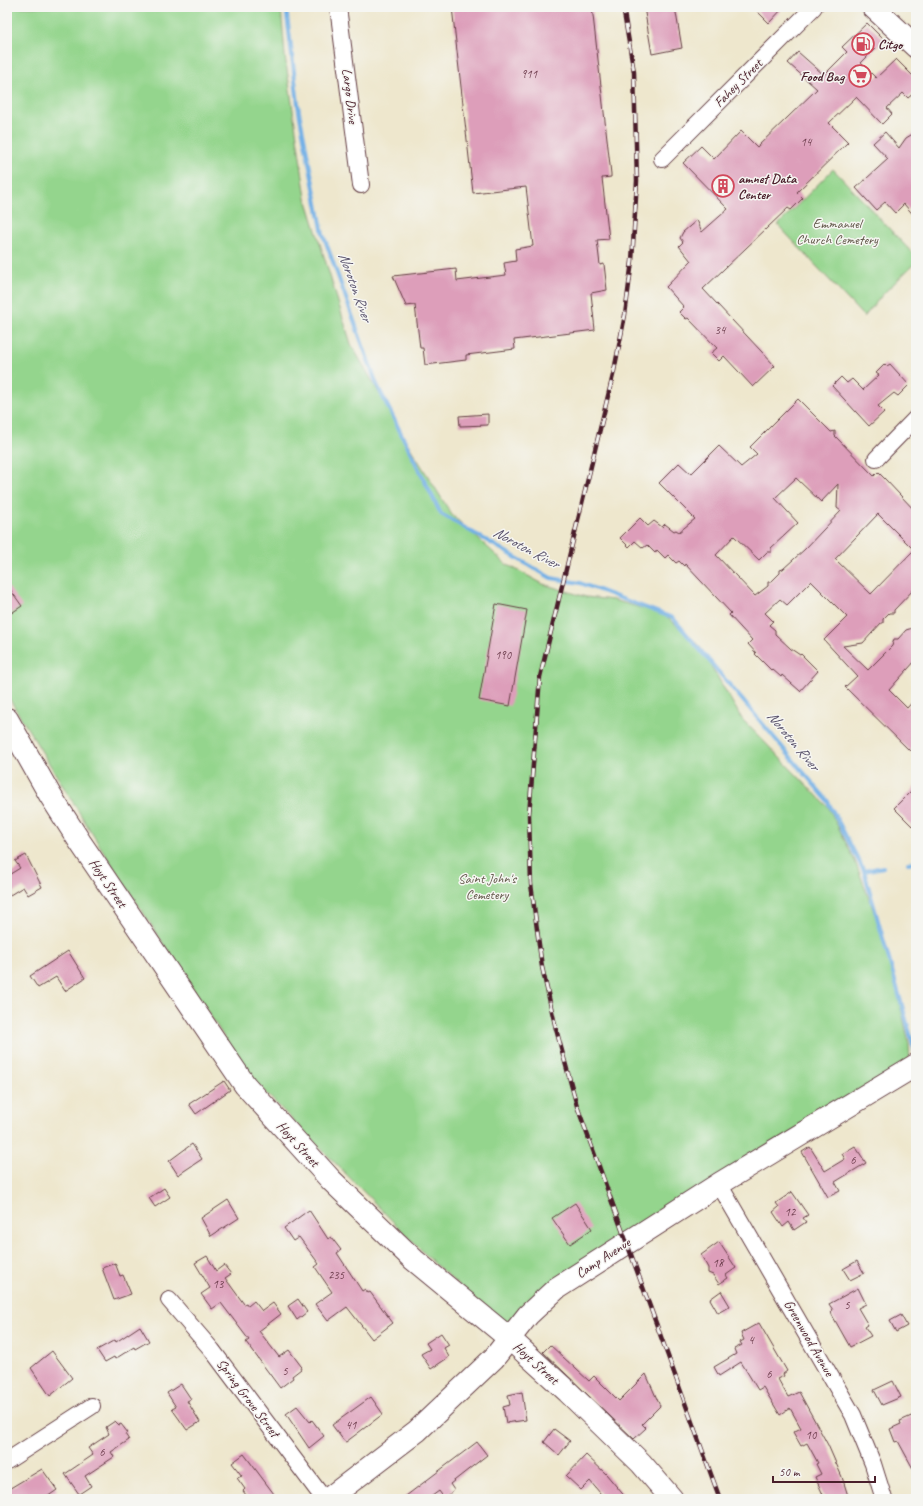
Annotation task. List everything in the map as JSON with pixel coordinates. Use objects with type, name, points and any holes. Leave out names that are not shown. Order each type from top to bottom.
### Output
[{"type":"main road","points":[[873,7],[916,47]]},
{"type":"main road","name":"Hoyt Street","points":[[7,719],[50,795],[76,835],[245,1085],[314,1162],[414,1260],[510,1339],[568,1392],[641,1463],[672,1499]]},
{"type":"main road","name":"Camp Avenue","points":[[328,1499],[417,1431],[494,1358],[528,1315],[557,1288],[719,1184],[915,1066]]},
{"type":"street","name":"Largo Drive","points":[[338,7],[361,185]]},
{"type":"street","name":"Fahey Street","points":[[662,158],[814,7]]},
{"type":"street","points":[[876,458],[916,418]]},
{"type":"street","name":"Greenwood Avenue","points":[[719,1184],[854,1415],[873,1464],[884,1499]]},
{"type":"street","name":"Spring Grove Street","points":[[169,1300],[212,1350],[324,1499]]},
{"type":"street","points":[[7,1461],[92,1406]]},
{"type":"green space","name":"Saint John's Cemetery","points":[[7,7],[281,7],[285,56],[306,198],[351,344],[411,449],[452,515],[506,564],[543,584],[586,597],[613,600],[664,614],[699,645],[742,719],[829,808],[855,861],[887,947],[909,1043],[910,1064],[506,1328],[434,1263],[250,1077],[98,843],[7,695]]},
{"type":"green space","name":"Emmanuel Church Cemetery","points":[[833,169],[916,257],[916,262],[884,293],[864,317],[778,225]]},
{"type":"building","points":[[452,7],[592,7],[611,174],[611,177],[602,178],[609,239],[597,240],[600,265],[604,264],[607,290],[591,293],[595,330],[514,340],[515,349],[466,355],[466,360],[425,365],[423,348],[420,348],[415,305],[406,306],[393,276],[456,269],[457,281],[506,275],[504,263],[516,261],[515,249],[533,246],[526,187],[473,193]]},
{"type":"building","points":[[644,7],[675,7],[682,48],[652,54]]},
{"type":"building","points":[[753,7],[784,7],[769,23]]},
{"type":"building","points":[[867,23],[884,40],[861,63],[876,78],[896,59],[916,79],[916,91],[908,98],[903,93],[887,108],[892,114],[882,124],[856,97],[829,123],[848,142],[797,192],[803,198],[791,210],[788,208],[703,289],[775,366],[753,387],[724,356],[719,361],[711,353],[717,348],[688,318],[686,319],[679,312],[684,307],[666,287],[691,261],[679,246],[683,242],[680,238],[683,232],[697,220],[702,232],[728,209],[683,163],[701,146],[714,159],[741,131],[757,147],[817,89],[788,63],[798,52],[824,75],[847,52],[842,47]]},
{"type":"building","points":[[885,132],[899,148],[906,138],[916,132],[916,218],[904,204],[895,213],[885,202],[876,210],[856,188],[888,159],[873,143]]},
{"type":"building","points":[[885,364],[887,366],[890,364],[909,385],[898,396],[894,393],[878,406],[884,412],[869,426],[832,386],[841,377],[847,383],[852,379],[863,390],[879,375],[876,373]]},
{"type":"building","points":[[798,399],[831,432],[835,431],[835,436],[874,476],[878,472],[916,512],[916,587],[894,610],[894,613],[889,613],[883,619],[883,623],[881,623],[863,643],[843,646],[868,670],[892,646],[894,639],[898,639],[906,630],[916,627],[916,660],[889,690],[907,708],[916,698],[916,745],[910,751],[845,687],[857,676],[824,640],[847,617],[811,581],[787,605],[780,599],[765,613],[773,621],[769,625],[775,630],[775,634],[791,649],[800,655],[801,654],[818,671],[800,691],[782,675],[781,677],[772,669],[771,670],[755,654],[756,653],[748,644],[752,640],[729,615],[731,613],[685,564],[684,566],[679,561],[676,563],[668,555],[665,558],[657,550],[655,553],[647,545],[643,548],[635,541],[629,547],[620,538],[640,518],[648,526],[654,521],[662,527],[665,524],[674,531],[676,530],[679,532],[695,519],[659,483],[679,463],[691,474],[719,446],[741,467],[757,454],[750,447]],"holes":[[[796,478],[821,502],[838,484],[837,508],[841,511],[805,549],[780,570],[780,573],[771,582],[768,582],[768,586],[755,596],[716,555],[734,536],[759,560],[767,552],[771,552],[771,548],[798,523],[775,498]],[[878,514],[914,550],[871,594],[835,559]]]},
{"type":"building","points":[[488,414],[488,425],[460,426],[459,416]]},
{"type":"building","points":[[7,585],[22,606],[7,616]]},
{"type":"building","points":[[496,604],[527,610],[510,706],[479,700]]},
{"type":"building","points":[[916,786],[916,830],[894,808]]},
{"type":"building","points":[[26,855],[42,887],[28,895],[23,887],[10,895],[7,889],[7,876],[20,868],[15,861]]},
{"type":"building","points":[[68,951],[85,978],[65,991],[56,977],[38,988],[30,976]]},
{"type":"building","points":[[224,1081],[230,1090],[196,1114],[189,1104]]},
{"type":"building","points":[[192,1144],[202,1159],[178,1175],[169,1161]]},
{"type":"building","points":[[855,1146],[866,1163],[835,1182],[840,1191],[828,1197],[802,1152],[810,1147],[825,1171],[845,1159],[842,1154]]},
{"type":"building","points":[[164,1188],[170,1197],[155,1207],[149,1198]]},
{"type":"building","points":[[792,1192],[808,1215],[803,1218],[806,1222],[794,1230],[789,1222],[783,1227],[773,1212],[779,1207],[776,1203]]},
{"type":"building","points":[[228,1200],[239,1218],[211,1236],[201,1218]]},
{"type":"building","points":[[575,1203],[592,1229],[570,1244],[552,1218]]},
{"type":"building","points":[[309,1210],[328,1239],[331,1237],[341,1250],[337,1253],[362,1291],[365,1289],[368,1293],[370,1292],[393,1323],[372,1339],[347,1307],[328,1321],[315,1304],[332,1292],[315,1267],[319,1264],[299,1237],[293,1241],[284,1228]]},
{"type":"building","points":[[719,1242],[736,1268],[726,1275],[728,1278],[719,1284],[713,1275],[708,1273],[708,1268],[701,1255]]},
{"type":"building","points":[[207,1256],[216,1271],[224,1265],[231,1274],[225,1278],[244,1304],[246,1303],[248,1306],[254,1301],[262,1311],[273,1303],[281,1314],[259,1331],[279,1357],[289,1350],[301,1366],[301,1369],[292,1376],[293,1378],[280,1388],[246,1342],[249,1340],[221,1303],[212,1309],[201,1294],[210,1288],[195,1263]]},
{"type":"building","points":[[857,1261],[864,1273],[850,1280],[843,1269]]},
{"type":"building","points":[[115,1263],[120,1276],[123,1275],[131,1294],[114,1300],[102,1268]]},
{"type":"building","points":[[858,1288],[866,1304],[858,1308],[868,1325],[865,1327],[871,1336],[850,1347],[832,1315],[831,1311],[833,1310],[829,1304]]},
{"type":"building","points":[[721,1291],[730,1306],[718,1313],[710,1299]]},
{"type":"building","points":[[298,1299],[307,1312],[297,1320],[288,1306]]},
{"type":"building","points":[[901,1315],[907,1326],[896,1332],[890,1321]]},
{"type":"building","points":[[759,1323],[787,1371],[783,1374],[784,1376],[778,1379],[788,1397],[799,1392],[828,1445],[842,1477],[849,1499],[825,1499],[815,1477],[821,1474],[816,1464],[818,1463],[807,1443],[801,1446],[793,1432],[801,1428],[790,1408],[780,1415],[763,1387],[758,1390],[741,1362],[719,1376],[714,1367],[736,1354],[734,1349],[742,1345],[740,1342],[744,1340],[741,1333]]},
{"type":"building","points":[[140,1326],[149,1341],[135,1349],[134,1347],[115,1359],[114,1357],[105,1362],[97,1350],[115,1340],[116,1342]]},
{"type":"building","points":[[441,1333],[449,1345],[444,1348],[449,1357],[431,1369],[421,1354],[430,1349],[426,1343]]},
{"type":"building","points":[[550,1345],[589,1381],[594,1376],[619,1401],[646,1374],[660,1406],[642,1424],[646,1428],[634,1439],[543,1352]]},
{"type":"building","points":[[52,1351],[72,1378],[50,1396],[31,1368]]},
{"type":"building","points":[[893,1381],[901,1397],[882,1405],[874,1390]]},
{"type":"building","points":[[181,1384],[191,1399],[187,1401],[200,1422],[187,1430],[172,1409],[176,1407],[167,1393]]},
{"type":"building","points":[[522,1392],[526,1420],[506,1423],[503,1407],[510,1405],[508,1395]]},
{"type":"building","points":[[371,1397],[383,1414],[346,1442],[344,1441],[332,1425]]},
{"type":"building","points":[[297,1406],[310,1422],[312,1420],[324,1436],[309,1448],[286,1414]]},
{"type":"building","points":[[916,1414],[916,1474],[898,1441],[895,1442],[890,1429],[901,1424],[900,1421]]},
{"type":"building","points":[[115,1421],[119,1425],[121,1424],[128,1433],[125,1434],[129,1440],[111,1452],[114,1457],[85,1476],[91,1486],[79,1494],[65,1474],[93,1455],[88,1448],[109,1434],[106,1427]]},
{"type":"building","points":[[554,1429],[570,1441],[559,1455],[544,1442]]},
{"type":"building","points":[[477,1442],[487,1455],[450,1484],[454,1490],[444,1498],[439,1491],[428,1499],[402,1499]]},
{"type":"building","points":[[244,1454],[274,1494],[267,1499],[249,1499],[243,1491],[245,1489],[237,1478],[242,1476],[232,1463]]},
{"type":"building","points":[[586,1455],[606,1474],[627,1499],[605,1499],[590,1481],[581,1490],[566,1476]]},
{"type":"building","points":[[42,1469],[57,1490],[44,1499],[7,1499],[7,1490]]},
{"type":"waterway","name":"Noroton River","points":[[286,7],[299,112],[323,234],[377,385],[441,514],[551,578],[580,583],[673,618],[827,800],[864,871],[916,1055]]},
{"type":"waterway","points":[[908,863],[916,862]]},
{"type":"waterway","points":[[864,871],[883,867]]},
{"type":"railway","points":[[623,7],[634,72],[637,181],[632,261],[625,315],[614,371],[540,677],[529,815],[531,884],[542,967],[556,1029],[577,1106],[720,1499]]},
{"type":"place","name":"Citgo","points":[[863,44]]},
{"type":"place","name":"Food Bag","points":[[860,76]]},
{"type":"place","name":"amnet Data Center","points":[[723,186]]}]
